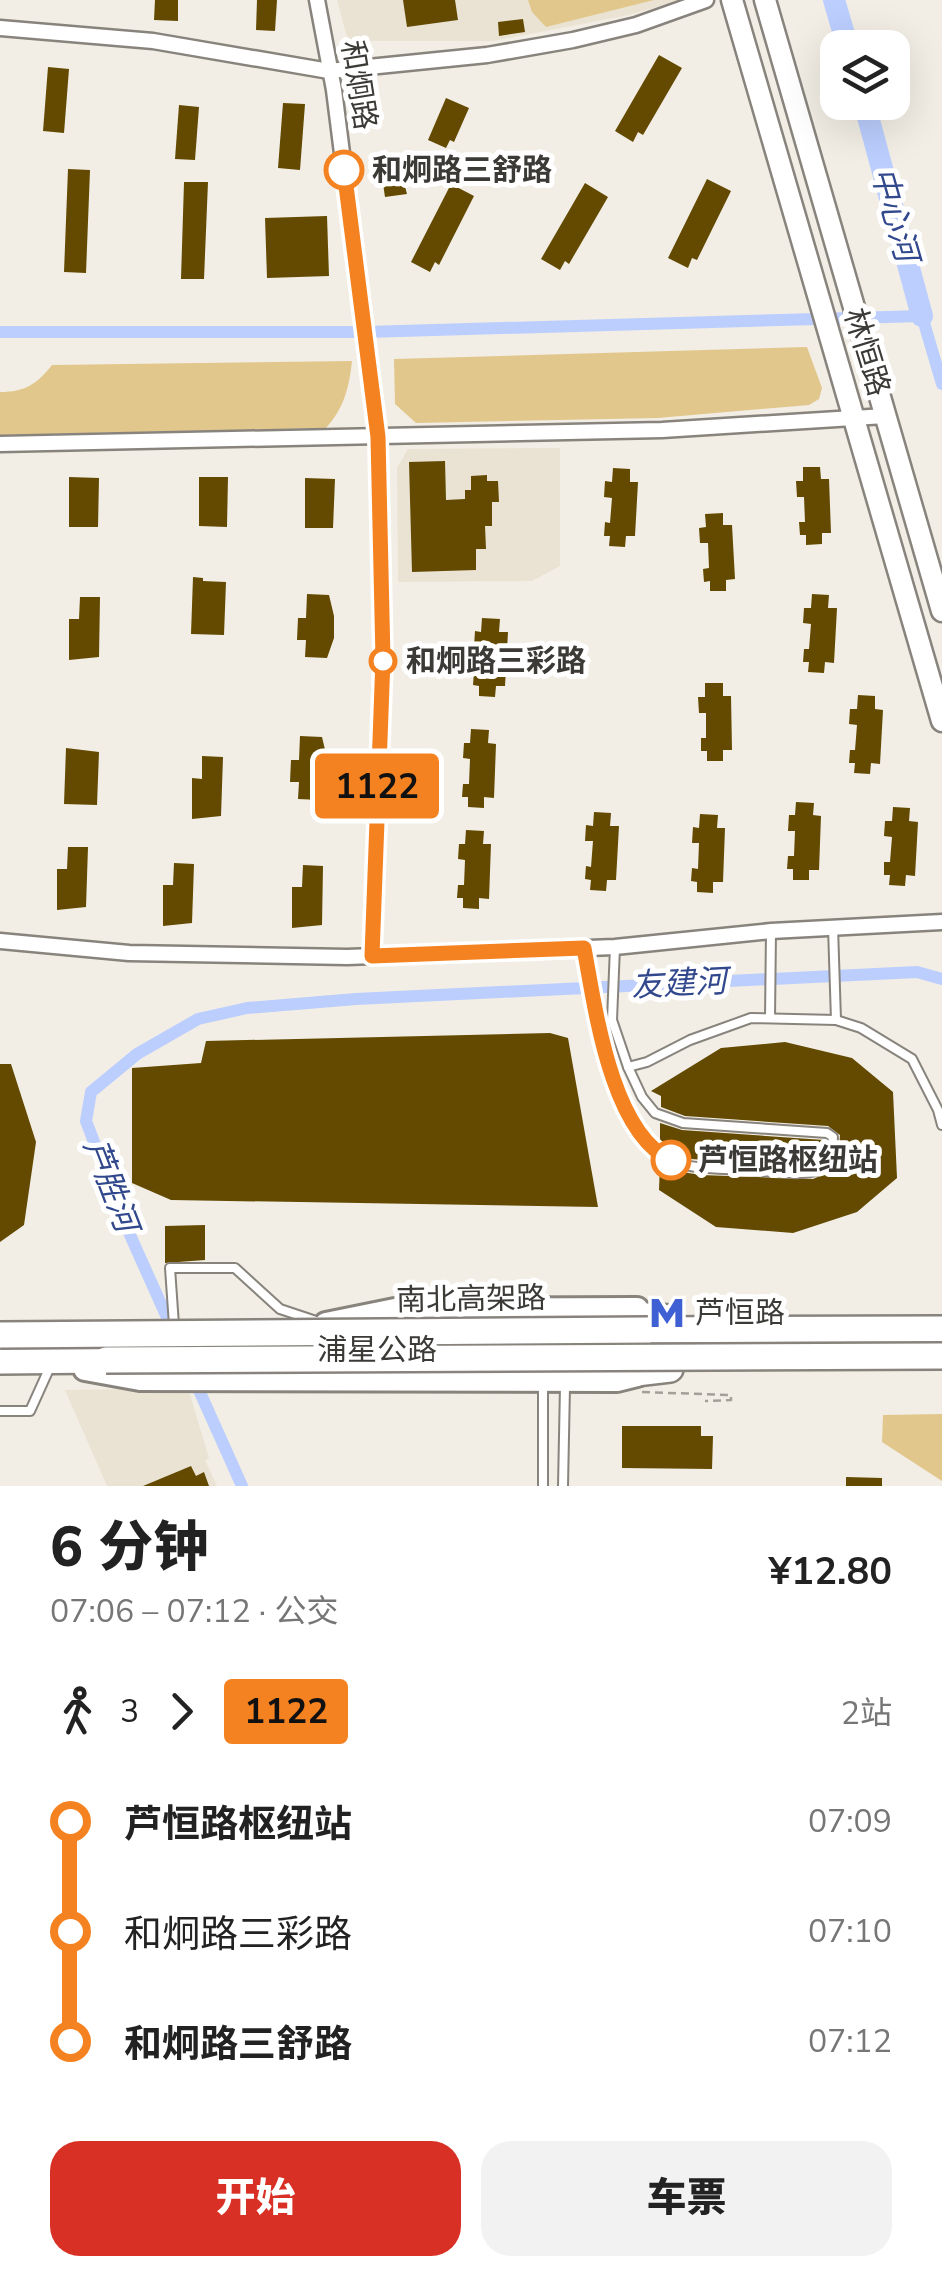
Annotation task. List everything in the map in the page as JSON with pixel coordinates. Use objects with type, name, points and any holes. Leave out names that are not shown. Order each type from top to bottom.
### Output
[{"type":"highway","points":[[226,1334],[330,1320],[620,1314],[700,1321]]},
{"type":"highway","name":"南北高架路","points":[[0,1335],[942,1329]]},
{"type":"highway","name":"南北高架路","points":[[0,1361],[95,1364],[942,1356]]},
{"type":"highway","points":[[95,1364],[207,1373],[628,1383],[670,1369]]},
{"type":"main road","name":"林恒路","points":[[732,0],[942,721]]},
{"type":"main road","name":"林恒路","points":[[765,0],[942,611]]},
{"type":"main road","name":"浦星公路","points":[[0,1325],[326,1324],[395,1310],[620,1307],[700,1321],[942,1318]]},
{"type":"main road","name":"浦星公路","points":[[0,1369],[95,1364],[140,1379],[164,1374],[220,1374],[554,1380],[617,1380],[670,1369]]},
{"type":"main road","name":"浦星公路","points":[[220,1374],[544,1365],[670,1369],[942,1367]]},
{"type":"street","name":"和炯路","points":[[317,0],[330,71],[378,437],[383,659],[372,956]]},
{"type":"street","points":[[0,28],[153,41],[330,71],[487,54],[573,40],[636,25],[706,0]]},
{"type":"street","points":[[0,444],[662,430],[885,416]]},
{"type":"street","points":[[0,941],[129,953],[372,956],[615,948],[771,931],[942,922]]},
{"type":"lane","points":[[833,927],[836,1020]]},
{"type":"lane","points":[[770,1018],[771,931]]},
{"type":"lane","points":[[584,948],[595,1009],[626,1112],[660,1155],[692,1165],[732,1169],[816,1174],[831,1166],[833,1137],[827,1132],[682,1123],[660,1115],[642,1097],[612,1020],[615,948]]},
{"type":"lane","points":[[628,1067],[751,1018],[836,1020],[860,1028],[912,1059],[942,1125]]},
{"type":"lane","points":[[174,1324],[170,1268],[235,1268],[280,1309],[326,1324]]},
{"type":"lane","points":[[0,1411],[30,1411],[49,1369]]},
{"type":"lane","points":[[554,1380],[564,1442],[563,1486]]},
{"type":"lane","points":[[543,1486],[543,1442],[554,1380]]},
{"type":"lane","points":[[543,1442],[564,1442]]},
{"type":"path","points":[[628,1383],[731,1395],[731,1400],[705,1401]]},
{"type":"shaded area","points":[[337,0],[681,0],[629,15],[493,41],[348,41]]},
{"type":"shaded area","points":[[528,0],[654,0],[546,27],[532,12]]},
{"type":"shaded area","points":[[807,347],[822,388],[819,399],[809,405],[658,418],[416,423],[395,404],[394,359]]},
{"type":"shaded area","points":[[352,361],[345,397],[326,428],[0,435],[0,392],[30,386],[52,365]]},
{"type":"shaded area","points":[[560,448],[560,566],[532,581],[398,582],[397,468],[408,449]]},
{"type":"shaded area","points":[[188,1388],[209,1458],[205,1460],[217,1486],[107,1486],[65,1390]]},
{"type":"shaded area","points":[[942,1414],[942,1481],[882,1442],[883,1415]]},
{"type":"building","points":[[155,0],[178,0],[178,21],[154,20]]},
{"type":"building","points":[[257,0],[277,0],[275,31],[256,30]]},
{"type":"building","points":[[403,0],[455,0],[458,20],[407,27]]},
{"type":"building","points":[[523,19],[525,32],[499,36],[498,22]]},
{"type":"building","points":[[659,55],[682,68],[643,135],[638,132],[633,142],[615,131]]},
{"type":"building","points":[[48,67],[69,69],[64,133],[43,131]]},
{"type":"building","points":[[446,98],[469,108],[454,142],[450,140],[446,148],[428,140]]},
{"type":"building","points":[[283,103],[305,104],[300,170],[278,168]]},
{"type":"building","points":[[179,105],[199,107],[195,160],[175,159]]},
{"type":"building","points":[[398,161],[407,194],[385,197],[380,164]]},
{"type":"building","points":[[68,169],[90,170],[86,273],[64,272]]},
{"type":"building","points":[[707,179],[731,191],[697,260],[692,258],[688,268],[668,258]]},
{"type":"building","points":[[184,182],[208,182],[204,279],[181,279]]},
{"type":"building","points":[[585,183],[608,197],[569,264],[565,261],[560,270],[541,259]]},
{"type":"building","points":[[451,184],[474,196],[439,265],[435,262],[430,272],[411,262]]},
{"type":"building","points":[[327,216],[329,276],[267,278],[265,218]]},
{"type":"building","points":[[445,461],[446,500],[465,499],[465,490],[471,490],[471,476],[487,475],[487,481],[498,481],[499,502],[492,502],[492,526],[485,526],[486,549],[476,549],[476,570],[412,572],[409,462]]},
{"type":"building","points":[[803,467],[820,467],[821,479],[829,479],[831,533],[822,533],[822,544],[806,545],[806,535],[800,535],[799,522],[805,522],[804,497],[797,497],[796,481],[803,481]]},
{"type":"building","points":[[613,468],[630,469],[630,482],[638,482],[635,536],[626,536],[625,547],[609,546],[610,536],[604,536],[605,522],[610,523],[612,498],[604,497],[605,481],[612,482]]},
{"type":"building","points":[[69,477],[99,478],[98,527],[69,527]]},
{"type":"building","points":[[199,477],[228,477],[227,527],[199,526]]},
{"type":"building","points":[[305,478],[335,479],[333,528],[305,528]]},
{"type":"building","points":[[723,513],[723,525],[732,525],[735,579],[726,580],[726,591],[710,591],[710,581],[704,582],[703,569],[709,568],[708,543],[700,543],[699,528],[706,527],[705,514]]},
{"type":"building","points":[[193,577],[226,582],[224,635],[191,634]]},
{"type":"building","points":[[307,594],[329,595],[334,638],[327,658],[305,657],[306,640],[297,640],[298,618],[306,618]]},
{"type":"building","points":[[812,594],[829,595],[828,608],[837,608],[834,663],[825,662],[824,673],[808,672],[809,662],[803,662],[804,649],[809,649],[811,624],[803,623],[804,608],[811,608]]},
{"type":"building","points":[[80,597],[100,597],[99,657],[69,660],[69,619],[79,619]]},
{"type":"building","points":[[482,618],[500,619],[499,632],[508,632],[505,686],[496,686],[495,697],[479,696],[479,686],[473,685],[474,672],[480,673],[481,647],[474,647],[475,631],[481,632]]},
{"type":"building","points":[[705,683],[723,683],[723,696],[731,696],[732,750],[723,750],[723,761],[707,761],[707,751],[701,751],[701,738],[706,738],[706,713],[699,713],[698,697],[705,697]]},
{"type":"building","points":[[858,695],[875,696],[875,709],[883,710],[880,764],[871,763],[870,774],[854,773],[855,763],[849,763],[850,750],[855,750],[857,725],[849,724],[850,709],[857,709]]},
{"type":"building","points":[[471,729],[489,730],[488,743],[496,744],[494,798],[484,797],[484,808],[468,807],[468,797],[462,797],[463,784],[469,784],[470,759],[463,758],[464,743],[470,743]]},
{"type":"building","points":[[300,736],[322,737],[327,780],[320,800],[298,799],[299,782],[290,782],[291,760],[299,760]]},
{"type":"building","points":[[66,748],[99,752],[97,805],[64,804]]},
{"type":"building","points":[[202,756],[223,757],[221,816],[192,819],[192,778],[202,779]]},
{"type":"building","points":[[796,802],[814,803],[813,815],[821,816],[819,870],[809,870],[809,880],[793,880],[793,869],[787,869],[788,856],[794,856],[795,831],[788,831],[789,815],[795,815]]},
{"type":"building","points":[[893,807],[910,808],[909,821],[918,822],[915,876],[906,875],[905,886],[889,885],[890,875],[884,875],[884,862],[890,862],[892,837],[884,836],[885,821],[892,821]]},
{"type":"building","points":[[594,812],[611,813],[610,826],[619,826],[616,880],[607,880],[606,891],[590,890],[591,880],[585,879],[586,866],[591,867],[593,841],[585,841],[586,825],[593,826]]},
{"type":"building","points":[[700,814],[718,815],[717,828],[725,828],[723,882],[713,882],[713,893],[697,892],[697,882],[691,881],[692,868],[698,869],[699,843],[692,843],[693,827],[699,828]]},
{"type":"building","points":[[466,830],[484,831],[483,844],[491,844],[489,899],[479,898],[479,909],[463,908],[463,898],[457,898],[458,885],[464,885],[465,860],[458,859],[459,844],[465,844]]},
{"type":"building","points":[[68,847],[88,847],[86,907],[57,910],[57,869],[67,869]]},
{"type":"building","points":[[174,863],[194,864],[192,923],[163,926],[163,885],[173,885]]},
{"type":"building","points":[[303,865],[323,866],[322,925],[292,928],[292,887],[302,887]]},
{"type":"building","points":[[550,1033],[568,1038],[598,1207],[171,1200],[132,1183],[132,1068],[201,1063],[206,1041]]},
{"type":"building","points":[[785,1042],[852,1058],[893,1092],[897,1178],[857,1212],[793,1233],[716,1227],[659,1190],[660,1163],[676,1171],[701,1175],[813,1179],[838,1168],[840,1135],[828,1126],[685,1116],[661,1107],[661,1096],[651,1091],[721,1048]]},
{"type":"building","points":[[0,1064],[11,1064],[36,1142],[24,1225],[0,1242]]},
{"type":"building","points":[[660,1123],[682,1130],[824,1140],[824,1160],[791,1166],[691,1159],[671,1153],[660,1144]]},
{"type":"building","points":[[205,1225],[205,1260],[165,1263],[165,1226]]},
{"type":"building","points":[[622,1426],[701,1426],[701,1436],[713,1436],[712,1469],[622,1468]]},
{"type":"building","points":[[191,1466],[196,1476],[204,1472],[209,1486],[143,1486]]},
{"type":"building","points":[[846,1477],[882,1478],[882,1486],[846,1486]]},
{"type":"waterway","name":"中心河","points":[[834,0],[843,30]]},
{"type":"waterway","name":"中心河","points":[[869,120],[922,316]]},
{"type":"waterway","points":[[0,332],[366,332],[922,316],[942,384]]},
{"type":"waterway","name":"友建河","points":[[174,1333],[126,1226],[86,1121],[91,1092],[137,1054],[198,1019],[247,1008],[356,999],[917,972],[942,979]]},
{"type":"waterway","name":"芦胜河","points":[[194,1379],[242,1486]]},
{"type":"bus line","name":"1122","points":[[344,170],[378,437],[383,659],[372,956],[584,948],[598,1026],[626,1112],[660,1155],[671,1160]]},
{"type":"place","name":"和炯路三舒路","points":[[344,170]]},
{"type":"place","name":"和炯路三彩路","points":[[383,661]]},
{"type":"place","name":"芦恒路枢纽站","points":[[671,1160]]},
{"type":"place","name":"芦恒路","points":[[667,1313]]}]
